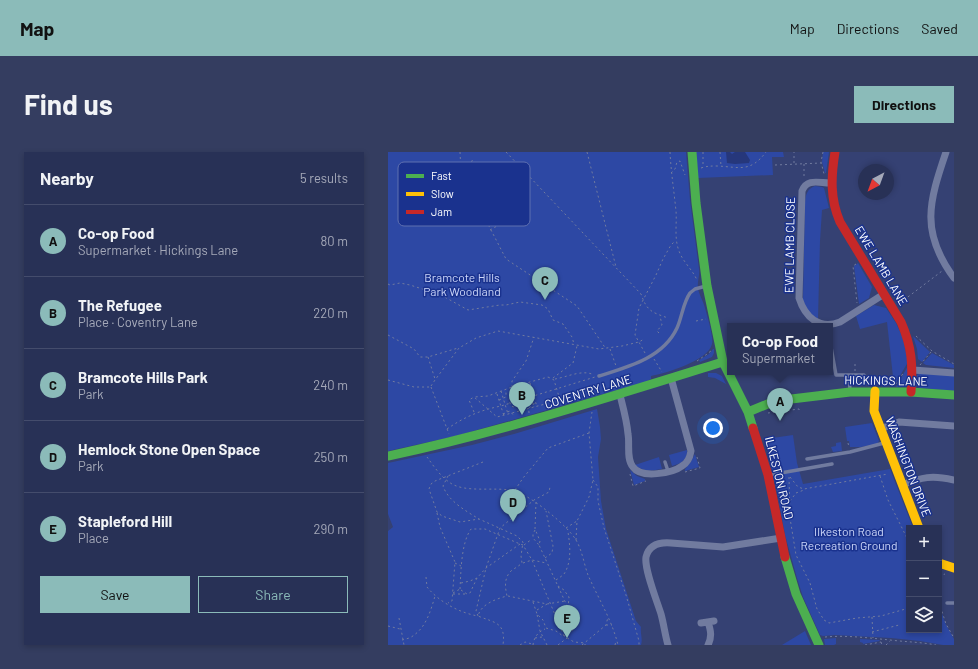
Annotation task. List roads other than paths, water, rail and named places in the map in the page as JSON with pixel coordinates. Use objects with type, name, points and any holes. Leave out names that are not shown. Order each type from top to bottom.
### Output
[{"type":"main road","name":"ILKESTON ROAD","points":[[692,152],[703,287],[726,361]]},
{"type":"main road","name":"EWE LAMB LANE","points":[[835,152],[829,183],[831,198],[836,214],[893,308],[908,336],[913,357],[909,369],[912,392]]},
{"type":"main road","name":"COVENTRY LANE","points":[[388,456],[423,449],[555,415],[620,395],[668,376],[726,361]]},
{"type":"main road","name":"ILKESTON ROAD","points":[[733,375],[752,410],[768,475],[787,566],[796,594],[818,642]]},
{"type":"main road","name":"WASHINGTON DRIVE","points":[[875,391],[874,411],[885,443],[918,525]]},
{"type":"main road","name":"HICKINGS LANE","points":[[752,410],[783,400],[850,392],[912,392],[954,395]]},
{"type":"main road","points":[[942,565],[951,570]]},
{"type":"street","points":[[946,152],[934,188],[931,213],[933,239],[941,259],[954,278]]},
{"type":"street","name":"EWE LAMB CLOSE","points":[[819,323],[811,318],[801,305],[799,298],[801,193],[806,185],[811,182],[829,183]]},
{"type":"street","name":"EWE LAMB CLOSE","points":[[833,324],[840,322],[884,294]]},
{"type":"street","name":"HICKINGS LANE","points":[[909,369],[954,373]]},
{"type":"street","points":[[620,395],[627,424],[630,459],[633,467],[640,473],[646,474],[668,471],[681,467],[689,458],[691,450],[668,376]]},
{"type":"street","points":[[880,429],[899,422],[954,426]]},
{"type":"street","points":[[902,485],[923,477],[954,480]]},
{"type":"street","points":[[668,645],[661,613],[646,564],[647,554],[654,545],[664,542],[723,547],[781,538]]},
{"type":"street","points":[[708,622],[711,639],[708,645]]},
{"type":"lane","points":[[599,376],[629,367],[662,348],[671,339],[681,318],[688,296],[692,292],[703,287]]},
{"type":"lane","points":[[833,358],[836,375],[864,375]]},
{"type":"lane","points":[[850,375],[850,392]]},
{"type":"lane","points":[[807,459],[850,452],[885,443]]},
{"type":"lane","points":[[665,462],[668,471]]},
{"type":"lane","points":[[768,475],[832,464]]},
{"type":"lane","points":[[947,603],[954,603]]},
{"type":"place","name":"Bramcote Hills Park","points":[[545,300]]},
{"type":"place","name":"The Refugee","points":[[522,415]]},
{"type":"place","name":"Co-op Food","points":[[780,421]]},
{"type":"place","name":"Hemlock Stone Open Space","points":[[513,522]]},
{"type":"place","name":"Stapleford Hill","points":[[567,638]]},
{"type":"park label","name":"Bramcote Hills Park Woodland","points":[[462,285]]},
{"type":"park label","name":"Ilkeston Road Recreation Ground","points":[[849,539]]}]
